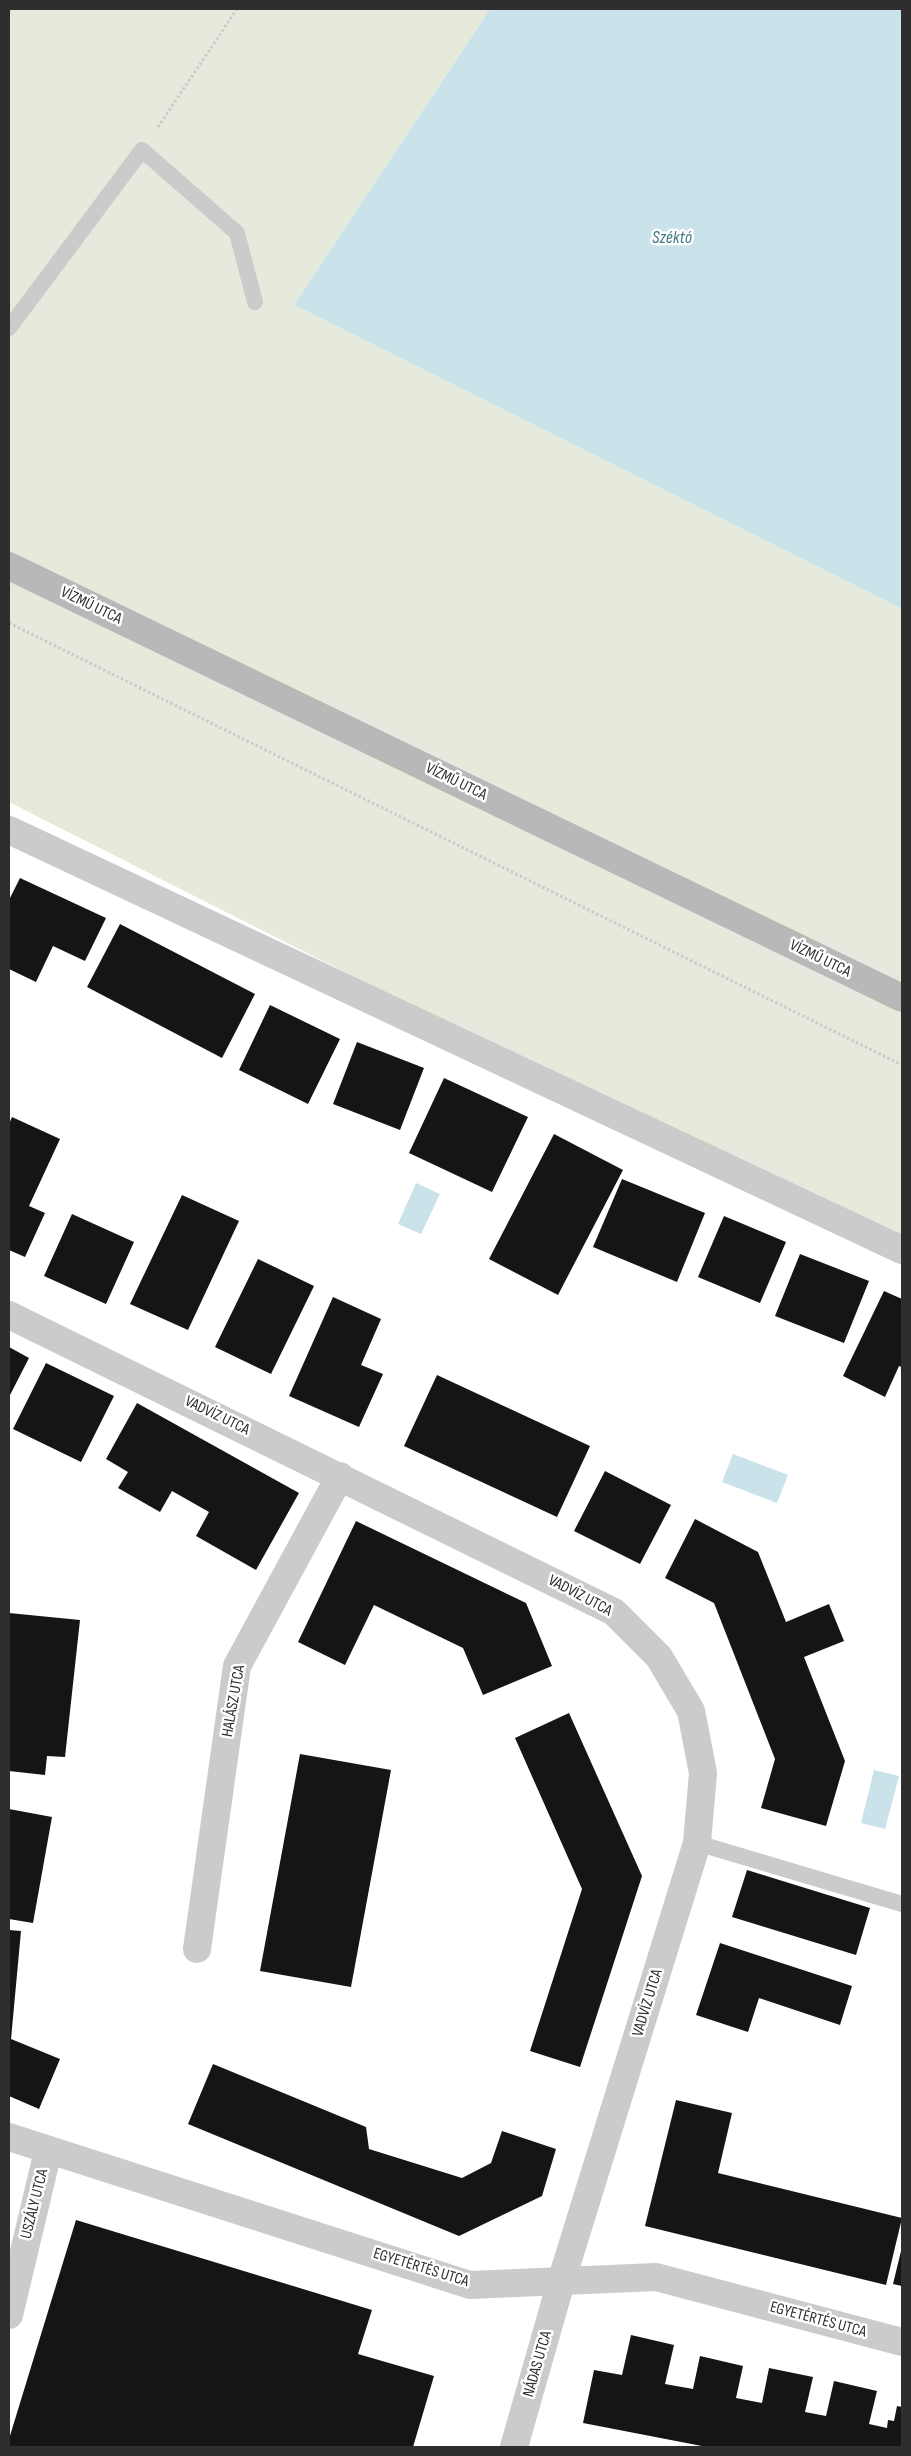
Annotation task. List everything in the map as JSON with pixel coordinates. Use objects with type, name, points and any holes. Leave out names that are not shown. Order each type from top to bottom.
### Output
[{"type":"main road","name":"VÍZMŰ UTCA","points":[[9,566],[902,998]]},
{"type":"street","points":[[9,830],[902,1250]]},
{"type":"street","name":"VADVÍZ UTCA","points":[[9,1315],[614,1612],[659,1657],[691,1711],[703,1773],[697,1843],[561,2282]]},
{"type":"street","name":"HALÁSZ UTCA","points":[[197,1949],[237,1666],[340,1476]]},
{"type":"street","name":"EGYETÉRTÉS UTCA","points":[[9,2137],[470,2285],[656,2277],[902,2342]]},
{"type":"street","name":"USZÁLY UTCA","points":[[9,2314],[48,2151]]},
{"type":"street","name":"NÁDAS UTCA","points":[[514,2447],[561,2282]]},
{"type":"lane","points":[[9,328],[142,150],[237,233],[255,302]]},
{"type":"lane","points":[[697,1843],[902,1904]]},
{"type":"path","points":[[142,150],[237,9]]},
{"type":"path","points":[[9,623],[902,1065]]},
{"type":"shaded area","points":[[9,9],[490,9],[294,305],[902,609],[902,1255],[9,802]]},
{"type":"water","name":"Széktó","points":[[490,9],[902,9],[902,609],[294,305]]},
{"type":"water","points":[[416,1183],[440,1194],[421,1234],[398,1224]]},
{"type":"water","points":[[733,1454],[788,1475],[777,1503],[722,1482]]},
{"type":"water","points":[[874,1770],[899,1776],[885,1829],[861,1823]]},
{"type":"building","points":[[20,878],[106,918],[85,961],[53,946],[36,982],[9,969],[9,900]]},
{"type":"building","points":[[120,924],[255,994],[222,1058],[87,987]]},
{"type":"building","points":[[270,1005],[340,1039],[308,1104],[239,1070]]},
{"type":"building","points":[[357,1042],[424,1068],[400,1130],[333,1104]]},
{"type":"building","points":[[444,1078],[528,1117],[492,1192],[409,1153]]},
{"type":"building","points":[[12,1117],[60,1139],[29,1206],[45,1213],[25,1257],[9,1250],[9,1124]]},
{"type":"building","points":[[554,1134],[623,1170],[558,1295],[489,1259]]},
{"type":"building","points":[[622,1179],[705,1213],[677,1282],[593,1247]]},
{"type":"building","points":[[182,1195],[239,1221],[188,1330],[130,1304]]},
{"type":"building","points":[[72,1214],[134,1242],[106,1304],[44,1276]]},
{"type":"building","points":[[724,1216],[786,1242],[760,1303],[698,1277]]},
{"type":"building","points":[[800,1254],[869,1281],[844,1343],[775,1316]]},
{"type":"building","points":[[258,1259],[314,1286],[271,1374],[215,1347]]},
{"type":"building","points":[[884,1291],[902,1299],[902,1367],[899,1366],[885,1397],[843,1376]]},
{"type":"building","points":[[333,1297],[381,1319],[361,1365],[383,1374],[359,1427],[289,1396]]},
{"type":"building","points":[[9,1347],[29,1358],[9,1397]]},
{"type":"building","points":[[46,1363],[114,1396],[81,1462],[13,1429]]},
{"type":"building","points":[[437,1375],[590,1446],[557,1517],[404,1446]]},
{"type":"building","points":[[137,1403],[299,1493],[256,1570],[196,1536],[209,1512],[172,1491],[160,1512],[118,1488],[128,1472],[106,1459]]},
{"type":"building","points":[[605,1471],[671,1505],[640,1564],[574,1531]]},
{"type":"building","points":[[695,1519],[758,1552],[786,1622],[829,1604],[844,1641],[804,1657],[845,1761],[826,1826],[761,1808],[775,1759],[714,1603],[665,1578]]},
{"type":"building","points":[[356,1521],[526,1603],[552,1666],[483,1695],[463,1648],[374,1605],[345,1665],[298,1642]]},
{"type":"building","points":[[9,1613],[80,1620],[65,1757],[47,1756],[45,1775],[9,1771]]},
{"type":"building","points":[[569,1713],[642,1876],[580,2067],[530,2051],[582,1889],[515,1738]]},
{"type":"building","points":[[300,1754],[391,1770],[351,1987],[260,1971]]},
{"type":"building","points":[[9,1809],[52,1817],[33,1923],[9,1919]]},
{"type":"building","points":[[747,1870],[870,1908],[856,1955],[732,1917]]},
{"type":"building","points":[[9,1930],[21,1931],[11,2039],[60,2059],[39,2109],[9,2096]]},
{"type":"building","points":[[720,1943],[852,1986],[840,2025],[759,1998],[748,2032],[696,2015]]},
{"type":"building","points":[[213,2064],[366,2127],[369,2149],[462,2178],[491,2163],[502,2131],[556,2149],[542,2196],[459,2236],[188,2124]]},
{"type":"building","points":[[676,2100],[732,2113],[718,2173],[902,2218],[886,2285],[645,2226]]},
{"type":"building","points":[[76,2220],[372,2310],[358,2354],[434,2376],[413,2447],[9,2447],[9,2439]]},
{"type":"building","points":[[902,2247],[902,2286],[893,2284]]},
{"type":"building","points":[[631,2335],[674,2345],[665,2384],[693,2389],[700,2356],[743,2366],[736,2398],[762,2403],[769,2368],[813,2377],[805,2412],[826,2416],[834,2381],[877,2391],[869,2424],[887,2428],[888,2420],[894,2421],[897,2406],[902,2407],[902,2447],[707,2447],[583,2423],[594,2370],[622,2375]]}]
